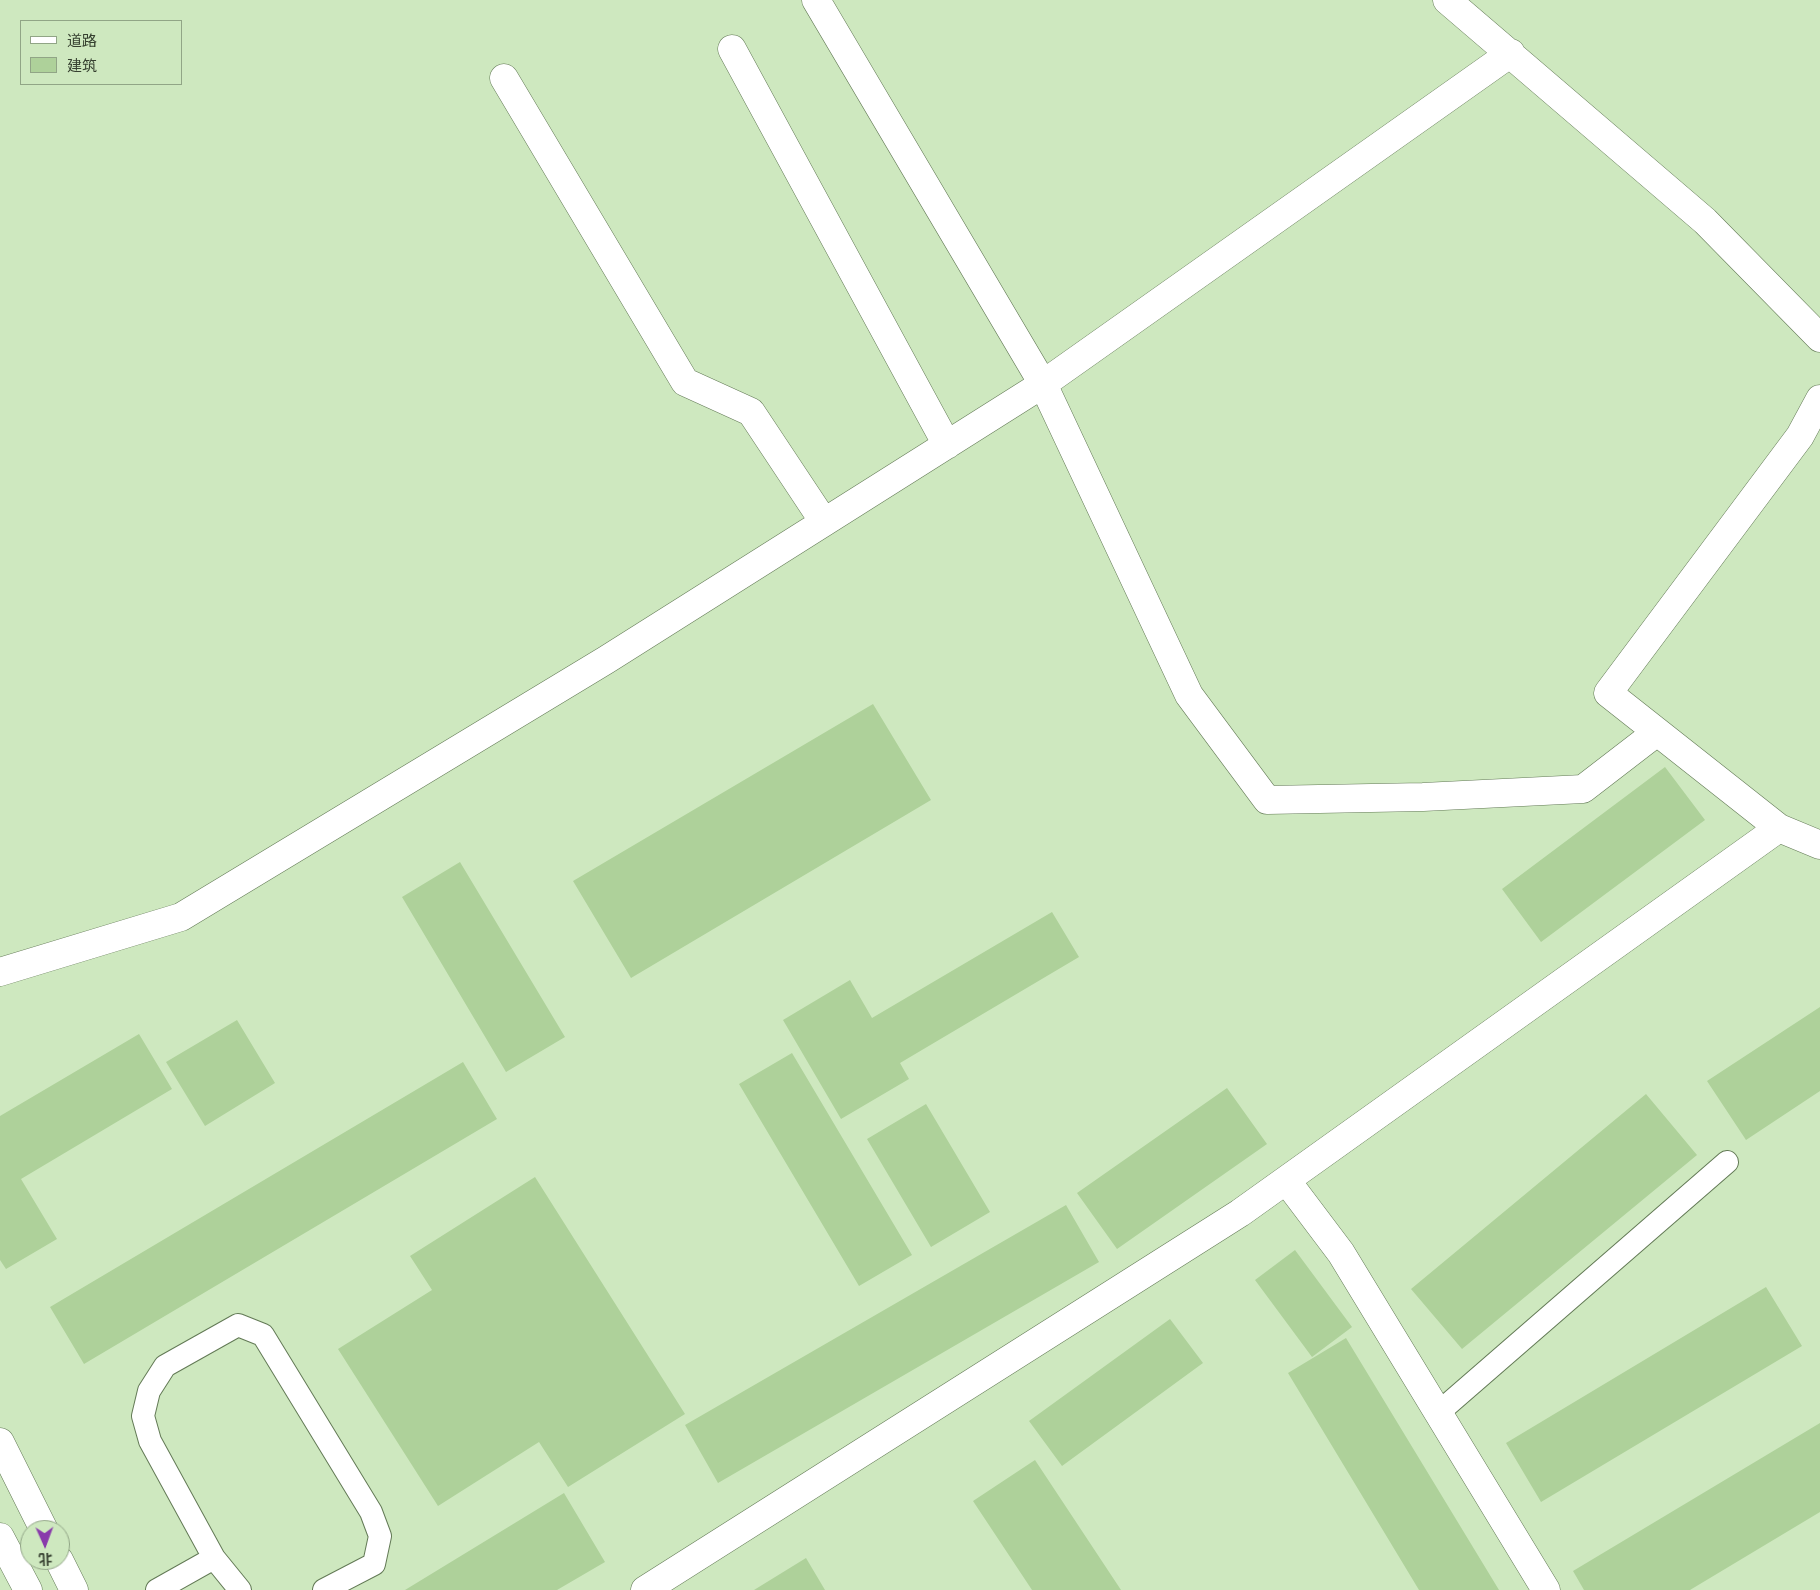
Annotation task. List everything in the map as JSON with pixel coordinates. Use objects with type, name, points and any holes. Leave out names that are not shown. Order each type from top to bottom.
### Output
[{"type":"street","points":[[816,0],[1044,384],[1189,695],[1267,800],[1422,797],[1583,789],[1657,732]]},
{"type":"street","points":[[1447,0],[1706,221],[1820,338]]},
{"type":"street","points":[[732,49],[948,445]]},
{"type":"street","points":[[0,972],[182,917],[606,660],[1044,384],[1511,54]]},
{"type":"street","points":[[504,78],[685,382],[751,412],[824,522]]},
{"type":"street","points":[[1820,398],[1800,436],[1608,693],[1779,828],[1820,845]]},
{"type":"street","points":[[645,1590],[1240,1213],[1779,828]]},
{"type":"street","points":[[1286,1180],[1341,1253],[1546,1590]]},
{"type":"street","points":[[0,1442],[39,1520]]},
{"type":"street","points":[[1,1539],[28,1590]]},
{"type":"street","points":[[64,1570],[74,1590]]},
{"type":"lane","points":[[1438,1413],[1728,1162]]},
{"type":"lane","points":[[240,1590],[214,1558],[150,1441],[143,1416],[149,1392],[165,1366],[238,1325],[263,1335],[371,1512],[380,1536],[374,1564],[324,1590]]},
{"type":"lane","points":[[158,1590],[214,1558]]},
{"type":"building","points":[[873,704],[931,800],[631,978],[573,881]]},
{"type":"building","points":[[1665,767],[1705,820],[1541,942],[1502,889]]},
{"type":"building","points":[[460,862],[565,1037],[506,1072],[402,897]]},
{"type":"building","points":[[1052,912],[1079,957],[900,1063],[909,1079],[841,1119],[783,1020],[850,980],[872,1018]]},
{"type":"building","points":[[1820,1007],[1820,1091],[1746,1140],[1707,1081]]},
{"type":"building","points":[[237,1020],[275,1083],[205,1126],[166,1062]]},
{"type":"building","points":[[139,1034],[172,1089],[21,1179],[57,1239],[6,1269],[0,1260],[0,1116]]},
{"type":"building","points":[[792,1053],[912,1255],[859,1286],[739,1084]]},
{"type":"building","points":[[463,1062],[497,1119],[84,1364],[50,1307]]},
{"type":"building","points":[[1227,1088],[1267,1144],[1117,1249],[1077,1193]]},
{"type":"building","points":[[1646,1094],[1697,1155],[1462,1349],[1411,1289]]},
{"type":"building","points":[[926,1104],[990,1212],[931,1247],[867,1139]]},
{"type":"building","points":[[535,1177],[685,1414],[568,1487],[539,1442],[438,1506],[338,1349],[432,1290],[410,1256]]},
{"type":"building","points":[[1066,1205],[1099,1262],[718,1483],[685,1425]]},
{"type":"building","points":[[1295,1250],[1352,1327],[1312,1357],[1255,1280]]},
{"type":"building","points":[[1766,1287],[1802,1346],[1541,1502],[1506,1443]]},
{"type":"building","points":[[1170,1319],[1203,1363],[1062,1466],[1029,1421]]},
{"type":"building","points":[[1346,1338],[1499,1590],[1419,1590],[1288,1373]]},
{"type":"building","points":[[1820,1423],[1820,1512],[1690,1590],[1584,1590],[1573,1571]]},
{"type":"building","points":[[1035,1460],[1121,1590],[1032,1590],[973,1501]]},
{"type":"building","points":[[564,1493],[605,1562],[557,1590],[405,1590]]},
{"type":"building","points":[[806,1558],[825,1590],[754,1590]]}]
